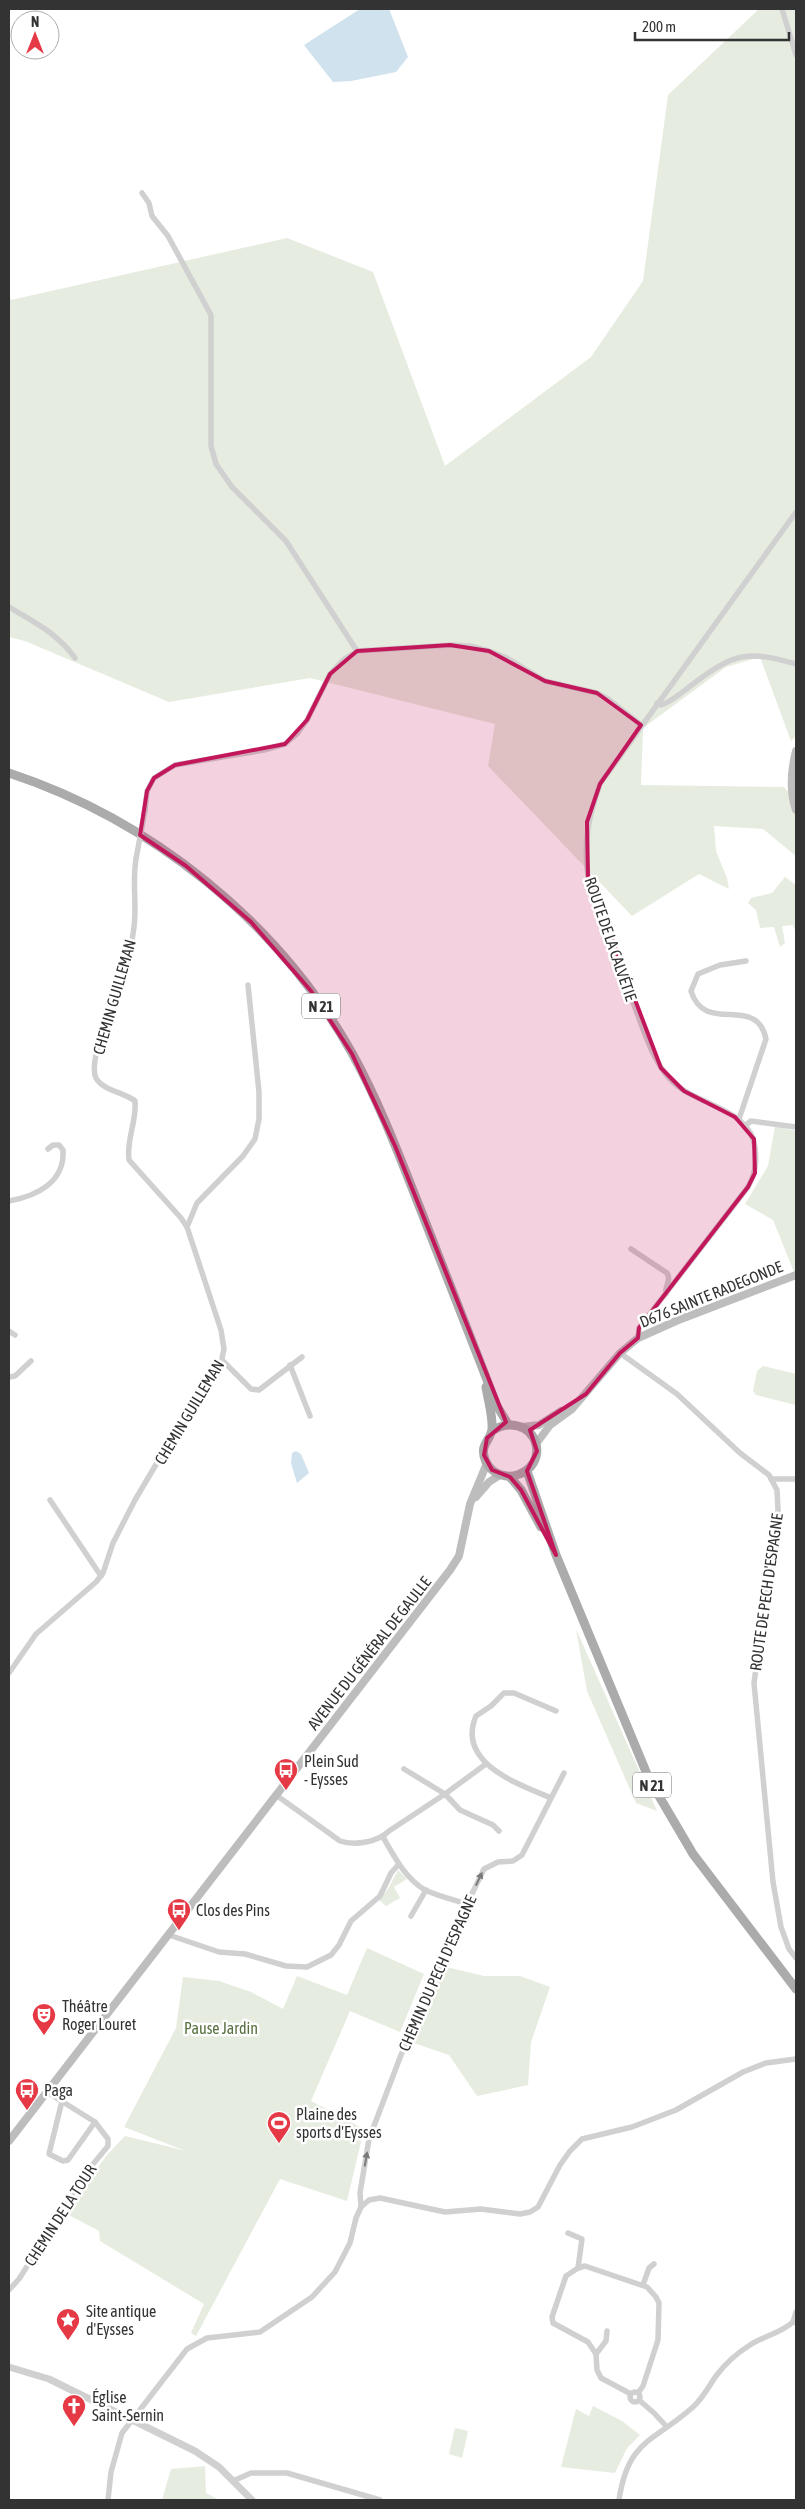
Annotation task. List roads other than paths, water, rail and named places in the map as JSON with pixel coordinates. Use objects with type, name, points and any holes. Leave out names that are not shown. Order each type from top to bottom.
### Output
[{"type":"main road","points":[[796,751],[791,770],[792,798],[796,810]]},
{"type":"main road","name":"N 21","points":[[9,773],[39,783],[85,804],[154,844],[219,892],[281,954],[334,1025],[366,1082],[395,1146],[497,1406],[508,1424]]},
{"type":"main road","name":"D676 SAINTE RADEGONDE","points":[[586,1394],[620,1353],[638,1338],[676,1320],[796,1274]]},
{"type":"main road","name":"N 21","points":[[482,1368],[492,1431]]},
{"type":"main road","points":[[586,1394],[572,1409],[550,1426],[536,1444],[535,1459],[527,1471],[510,1477],[500,1475],[487,1463],[484,1446],[492,1431],[508,1424],[522,1427],[539,1425],[586,1394]]},
{"type":"main road","points":[[522,1427],[528,1431],[536,1444]]},
{"type":"main road","name":"AVENUE DU GÉNÉRAL DE GAULLE","points":[[9,2141],[459,1556],[470,1504],[487,1463]]},
{"type":"main road","name":"N 21","points":[[527,1471],[556,1555],[649,1780],[693,1854],[796,1988]]},
{"type":"main road","points":[[470,1504],[489,1482],[500,1475]]},
{"type":"main road","name":"N 21","points":[[510,1477],[521,1490],[556,1555]]},
{"type":"street","points":[[782,9],[796,55]]},
{"type":"street","points":[[142,193],[149,203],[152,216],[168,236],[211,315],[211,446],[216,464],[232,487],[286,542],[357,652],[450,645],[470,646],[489,650],[507,658],[545,681],[598,693],[641,725]]},
{"type":"street","name":"ROUTE DE LA CALVÉTIE","points":[[638,1338],[639,1328],[748,1187],[755,1173],[754,1139],[746,1125],[739,1119],[684,1091],[671,1081],[651,1051],[588,876],[585,855],[588,822],[600,784],[796,512]]},
{"type":"street","points":[[9,607],[52,632],[63,641],[76,658]]},
{"type":"street","name":"CHEMIN GUILLEMAN","points":[[9,1673],[36,1634],[101,1576],[124,1521],[190,1407],[213,1377],[222,1360],[224,1349],[221,1330],[195,1258],[187,1227],[129,1160],[127,1151],[136,1109],[135,1101],[128,1095],[103,1086],[96,1078],[94,1068],[99,1047],[120,988],[134,927],[133,884],[147,791],[154,778],[175,765],[264,750],[285,744],[297,734],[307,720],[330,674],[343,660],[357,652]]},
{"type":"street","points":[[657,703],[661,705],[670,702],[711,671],[742,656],[753,654],[766,655],[796,664]]},
{"type":"street","points":[[739,1119],[766,1040],[764,1032],[756,1021],[747,1015],[711,1014],[700,1008],[691,991],[698,974],[720,965],[746,961]]},
{"type":"street","points":[[187,1227],[197,1203],[243,1156],[255,1139],[259,1119],[259,1092],[248,985]]},
{"type":"street","points":[[746,1125],[751,1121],[796,1128]]},
{"type":"street","points":[[9,1202],[31,1195],[49,1186],[56,1180],[63,1164],[63,1150],[59,1145],[53,1145],[48,1149]]},
{"type":"street","points":[[630,1249],[668,1274],[666,1294]]},
{"type":"street","points":[[9,1331],[15,1335]]},
{"type":"street","points":[[620,1353],[677,1394],[740,1453],[769,1475],[771,1480],[796,1479]]},
{"type":"street","points":[[222,1360],[252,1389],[259,1390],[302,1357]]},
{"type":"street","points":[[9,1377],[16,1376],[31,1361]]},
{"type":"street","points":[[290,1365],[310,1416]]},
{"type":"street","name":"ROUTE DE PECH D'ESPAGNE","points":[[771,1480],[777,1490],[778,1510],[754,1683],[774,1882],[781,1928],[789,1949],[796,1958]]},
{"type":"street","points":[[50,1500],[101,1576]]},
{"type":"street","points":[[551,1798],[517,1783],[486,1764],[472,1740],[473,1723],[478,1713],[491,1706],[504,1692],[514,1693],[556,1712]]},
{"type":"street","points":[[276,1795],[340,1842],[360,1842],[383,1837],[486,1764]]},
{"type":"street","points":[[404,1769],[445,1794],[460,1810],[493,1825],[499,1831]]},
{"type":"street","name":"CHEMIN DU PECH D'ESPAGNE","points":[[108,2500],[114,2456],[122,2434],[187,2349],[207,2338],[260,2332],[321,2289],[346,2254],[361,2207],[360,2193],[370,2139],[401,2055],[467,1904],[484,1869],[498,1862],[513,1861],[522,1855],[564,1773]]},
{"type":"street","points":[[431,1786],[434,1794],[432,1802]]},
{"type":"street","points":[[383,1837],[410,1878],[426,1890],[467,1904]]},
{"type":"street","points":[[169,1935],[219,1952],[246,1954],[286,1966],[307,1967],[331,1955],[339,1945],[351,1921],[380,1896],[399,1864]]},
{"type":"street","points":[[411,1916],[426,1890]]},
{"type":"street","points":[[361,2207],[369,2200],[380,2198],[445,2212],[481,2209],[520,2214],[530,2212],[538,2207],[570,2151],[582,2139],[632,2127],[676,2110],[742,2072],[766,2063],[796,2059]]},
{"type":"street","points":[[47,2092],[62,2101],[95,2122],[68,2160],[63,2161],[49,2154],[62,2101]]},
{"type":"street","name":"CHEMIN DE LA TOUR","points":[[9,2290],[19,2279],[89,2169],[108,2146],[108,2139],[95,2122]]},
{"type":"street","points":[[568,2233],[582,2239],[578,2268]]},
{"type":"street","points":[[644,2285],[649,2268],[654,2264]]},
{"type":"street","points":[[631,2394],[631,2401],[638,2397],[653,2355],[659,2324],[659,2303],[656,2296],[644,2285],[585,2266],[578,2268],[566,2276],[552,2317],[553,2323],[583,2338],[596,2354],[597,2370],[601,2378],[638,2397],[666,2426]]},
{"type":"street","points":[[619,2500],[626,2467],[633,2454],[666,2426],[693,2407],[730,2360],[750,2345],[795,2322],[796,2312]]},
{"type":"street","points":[[596,2354],[606,2341],[607,2331]]},
{"type":"street","points":[[9,2368],[49,2379],[211,2460],[252,2500]]},
{"type":"street","points":[[233,2482],[251,2473],[287,2473],[380,2500]]},
{"type":"water","points":[[360,9],[389,9],[408,57],[396,72],[351,81],[333,82],[304,45]]},
{"type":"water","points":[[296,1451],[301,1454],[309,1473],[297,1483],[291,1463],[292,1453]]},
{"type":"place","name":"Plein Sud - Eysses","points":[[286,1791]]},
{"type":"place","name":"Clos des Pins","points":[[179,1931]]},
{"type":"place","name":"Théâtre Roger Louret","points":[[44,2036]]},
{"type":"place","name":"Paga","points":[[27,2111]]},
{"type":"place","name":"Plaine des sports d'Eysses","points":[[279,2144]]},
{"type":"place","name":"Site antique d'Eysses","points":[[68,2341]]},
{"type":"place","name":"Église Saint-Sernin","points":[[74,2427]]},
{"type":"park label","name":"Pause Jardin","points":[[221,2028]]}]
